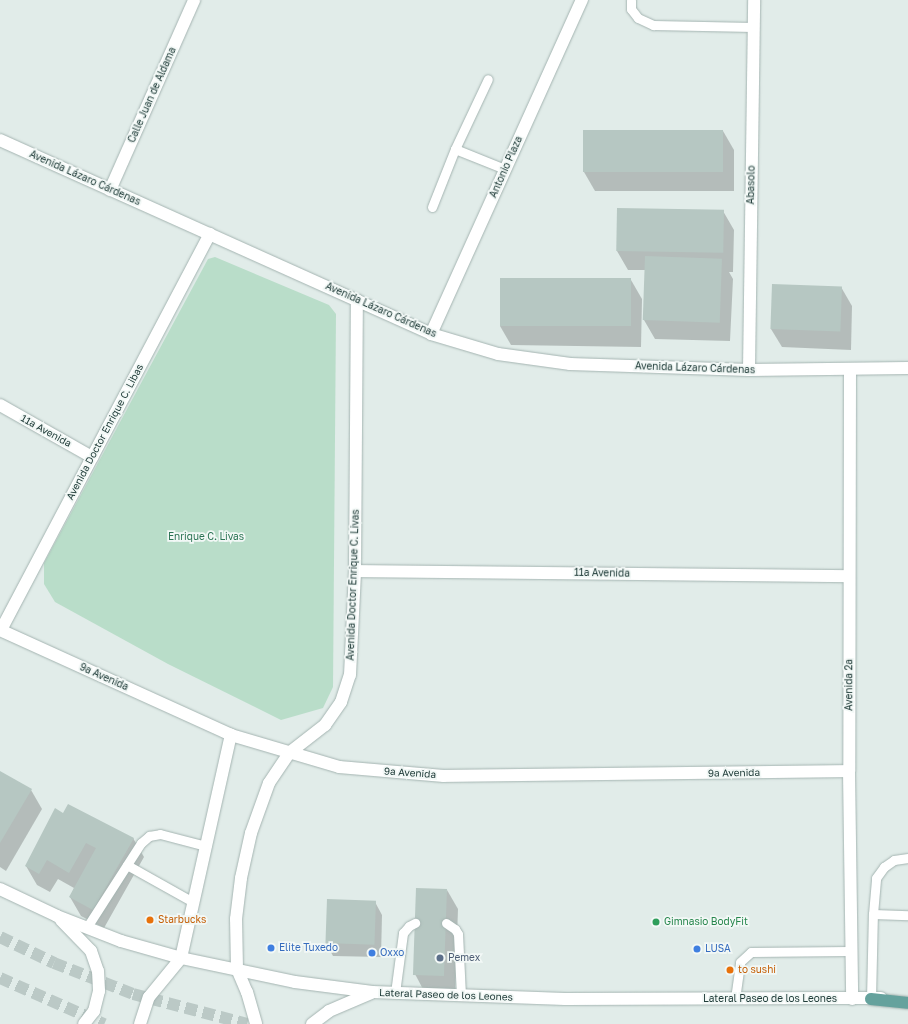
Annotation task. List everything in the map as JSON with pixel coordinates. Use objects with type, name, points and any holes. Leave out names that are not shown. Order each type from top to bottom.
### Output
[{"type":"main road","points":[[871,998],[908,1003]]},
{"type":"street","name":"Calle Juan de Aldama","points":[[110,190],[194,0]]},
{"type":"street","name":"Antonio Plaza","points":[[430,334],[582,0]]},
{"type":"street","name":"Abasolo","points":[[749,370],[754,0]]},
{"type":"street","name":"Avenida Lázaro Cárdenas","points":[[0,140],[430,334],[523,359],[570,364],[749,370],[850,370],[908,368]]},
{"type":"street","name":"Avenida Doctor Enrique C. Libas","points":[[1,630],[210,234]]},
{"type":"street","name":"Avenida Doctor Enrique C. Livas","points":[[256,1024],[247,992],[237,969],[236,919],[251,833],[269,783],[289,753],[325,725],[341,702],[350,675],[356,571],[357,300]]},
{"type":"street","name":"Avenida 2a","points":[[850,370],[849,772],[850,952],[852,999]]},
{"type":"street","name":"11a Avenida","points":[[0,405],[92,457]]},
{"type":"street","name":"11a Avenida","points":[[356,571],[849,576]]},
{"type":"street","name":"9a Avenida","points":[[1,630],[232,735],[339,767],[444,776],[849,772]]},
{"type":"street","points":[[140,1024],[149,997],[181,958],[232,735]]},
{"type":"street","name":"Lateral Paseo de los Leones","points":[[0,889],[57,916],[121,941],[181,958],[294,982],[372,992],[565,999],[908,998]]},
{"type":"street","points":[[57,916],[91,951],[98,971],[99,991],[94,1011],[84,1024]]},
{"type":"street","points":[[312,1024],[329,1011],[372,992]]},
{"type":"lane","points":[[631,0],[631,9],[638,18],[653,25],[753,27]]},
{"type":"lane","points":[[432,206],[455,149],[488,79]]},
{"type":"lane","points":[[455,149],[505,169]]},
{"type":"lane","points":[[86,927],[127,865],[149,836],[160,834],[206,846]]},
{"type":"lane","points":[[871,998],[873,914],[876,878],[884,867],[894,860],[908,858]]},
{"type":"lane","points":[[127,865],[194,902]]},
{"type":"lane","points":[[873,914],[908,915]]},
{"type":"lane","points":[[446,923],[455,929],[458,934],[461,995]]},
{"type":"lane","points":[[395,993],[403,933],[409,926],[415,924]]},
{"type":"lane","points":[[735,999],[740,962],[751,952],[850,952]]},
{"type":"green space","name":"Enrique C. Livas","points":[[215,257],[329,305],[336,314],[333,687],[323,708],[281,720],[168,664],[55,602],[44,584],[44,563],[208,259]]},
{"type":"building","points":[[583,130],[723,130],[723,172],[583,172]]},
{"type":"building","points":[[617,208],[724,210],[723,253],[616,251]]},
{"type":"building","points":[[645,256],[722,259],[720,323],[643,320]]},
{"type":"building","points":[[500,278],[631,278],[631,326],[500,326]]},
{"type":"building","points":[[772,284],[842,286],[840,331],[770,329]]},
{"type":"building","points":[[0,771],[32,789],[0,843]]},
{"type":"building","points":[[68,804],[134,838],[93,910],[69,897],[96,848],[86,843],[69,873],[47,860],[39,874],[25,866],[55,808],[63,813]]},
{"type":"building","points":[[416,888],[447,889],[444,976],[413,975]]},
{"type":"building","points":[[327,899],[376,901],[374,945],[325,943]]},
{"type":"tunnel","points":[[0,937],[54,963],[133,994],[247,1024]]},
{"type":"tunnel","points":[[0,978],[104,1024]]},
{"type":"place","name":"Starbucks","points":[[150,920]]},
{"type":"place","name":"Gimnasio BodyFit","points":[[656,922]]},
{"type":"place","name":"Elite Tuxedo","points":[[271,948]]},
{"type":"place","name":"LUSA","points":[[697,949]]},
{"type":"place","name":"Oxxo","points":[[372,953]]},
{"type":"place","name":"Pemex","points":[[440,958]]},
{"type":"place","name":"to sushi","points":[[730,970]]}]
